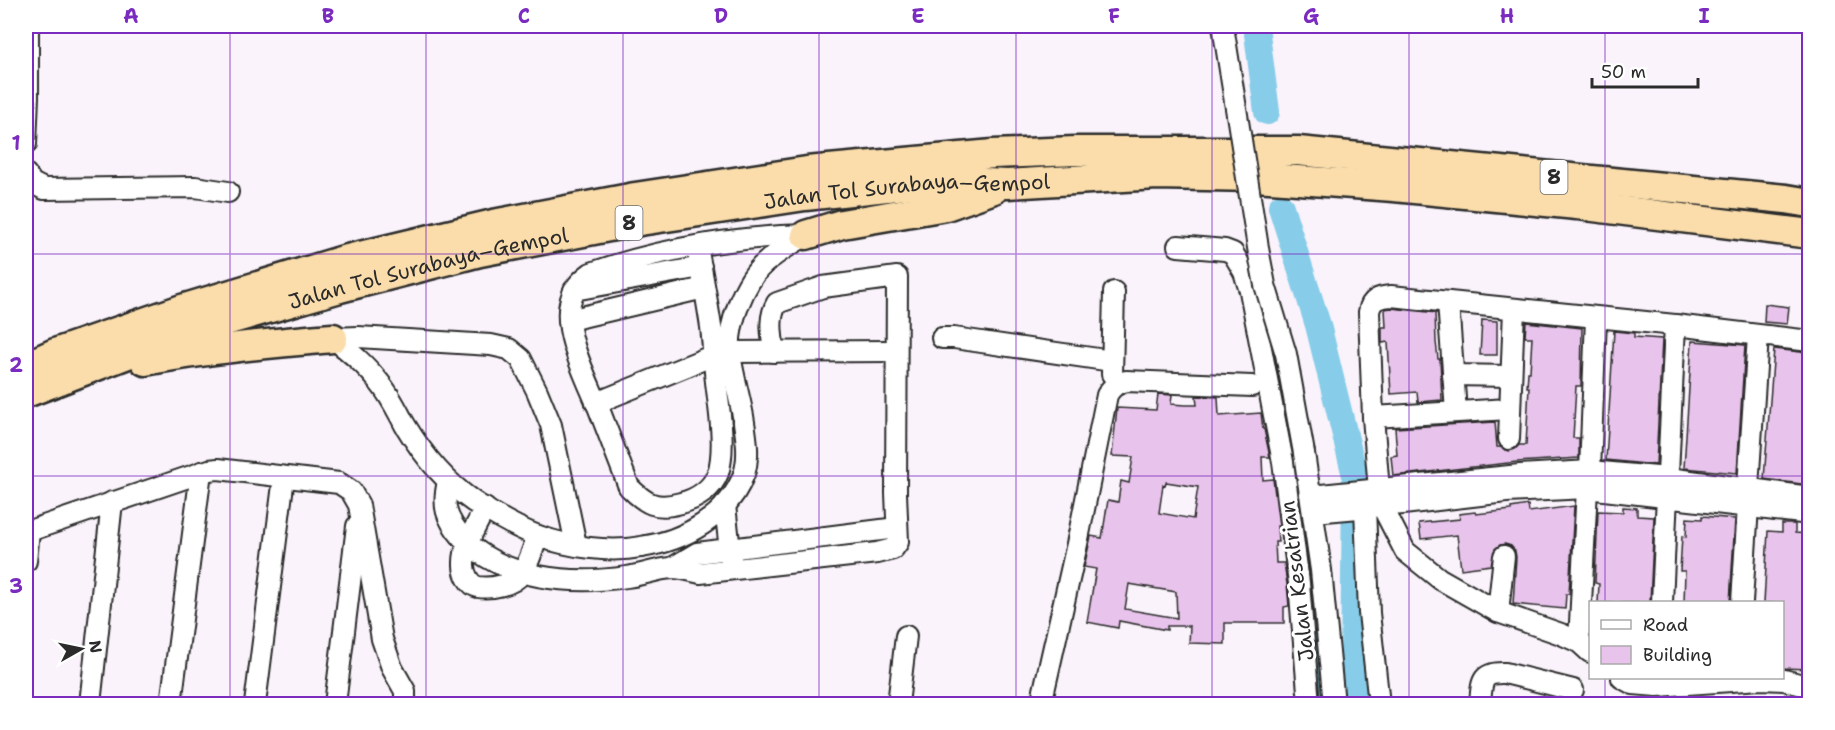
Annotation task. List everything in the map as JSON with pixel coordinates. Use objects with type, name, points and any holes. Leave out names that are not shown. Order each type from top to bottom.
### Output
[{"type":"highway","name":"Jalan Tol Surabaya–Gempol","points":[[26,366],[55,353],[182,309],[347,259],[494,224],[635,197],[807,171],[993,154],[1076,151],[1255,164],[1300,180],[1566,204],[1809,234]]},
{"type":"highway","name":"Jalan Tol Surabaya–Gempol","points":[[26,393],[180,334],[317,294],[469,255],[640,221],[805,196],[941,181],[1007,184],[1157,175],[1255,164],[1298,151],[1802,198]]},
{"type":"highway","points":[[806,235],[849,222],[945,206],[1007,184]]},
{"type":"highway","points":[[113,360],[138,363],[190,353],[333,338]]},
{"type":"street","points":[[26,144],[28,26]]},
{"type":"street","points":[[1223,26],[1259,254],[1265,285],[1286,354],[1297,459]]},
{"type":"street","points":[[26,174],[32,183],[44,189],[195,187],[228,192]]},
{"type":"street","points":[[806,235],[773,256],[759,269],[735,312],[732,328],[722,353],[717,387],[721,420],[718,473],[706,490],[693,500],[673,506],[656,506],[642,500],[629,487],[575,350],[569,321],[569,304],[574,290],[582,279],[591,273],[697,246],[749,238],[806,235]]},
{"type":"street","points":[[333,338],[364,363],[381,384],[423,453],[448,482],[484,508],[538,536],[576,545],[610,549],[642,548],[676,538],[706,522],[731,501],[744,473],[747,452],[746,431],[737,385],[722,353],[704,288],[697,246]]},
{"type":"street","points":[[1178,246],[1225,250],[1233,253],[1238,259],[1250,291],[1259,381],[1270,399],[1297,459]]},
{"type":"street","points":[[574,290],[701,267]]},
{"type":"street","points":[[698,563],[732,568],[804,561],[889,551],[898,542],[896,493],[897,277],[823,287],[777,303],[771,322],[774,352]]},
{"type":"street","points":[[569,321],[704,288]]},
{"type":"street","points":[[1111,389],[1114,292]]},
{"type":"street","points":[[1379,705],[1368,613],[1369,500],[1373,417],[1369,312],[1373,300],[1391,296],[1809,341]]},
{"type":"street","points":[[1448,302],[1456,412]]},
{"type":"street","points":[[1509,439],[1514,309]]},
{"type":"street","points":[[1369,500],[1405,551],[1440,579],[1498,612],[1545,627],[1585,647],[1588,480],[1596,318]]},
{"type":"street","points":[[1662,601],[1675,325]]},
{"type":"street","points":[[1742,601],[1758,336]]},
{"type":"street","points":[[333,338],[358,337],[491,345],[509,349],[521,359],[551,425],[576,545]]},
{"type":"street","points":[[942,338],[1112,361]]},
{"type":"street","points":[[596,403],[722,353],[896,351]]},
{"type":"street","points":[[1453,375],[1510,376]]},
{"type":"street","points":[[1041,705],[1107,395],[1111,389],[1116,384],[1126,381],[1259,381]]},
{"type":"street","points":[[717,387],[737,385]]},
{"type":"street","points":[[1373,417],[1509,409]]},
{"type":"street","name":"Jalan Kesatrian","points":[[1297,459],[1307,496],[1317,673],[1334,705]]},
{"type":"street","points":[[26,561],[27,531],[201,472],[218,469],[339,483],[351,491],[359,505],[382,639],[392,668],[405,691],[405,705]]},
{"type":"street","points":[[171,705],[201,472]]},
{"type":"street","points":[[1309,705],[1317,673],[1299,583],[1307,496],[1369,500],[1503,476],[1588,480],[1748,497],[1809,497]]},
{"type":"street","points":[[255,705],[284,477]]},
{"type":"street","points":[[448,482],[445,496],[446,511],[450,522],[468,543],[497,563],[523,573],[586,580],[626,577],[698,563],[729,549],[897,528]]},
{"type":"street","points":[[1748,497],[1809,514]]},
{"type":"street","points":[[90,705],[112,502]]},
{"type":"street","points":[[683,503],[694,530],[698,563]]},
{"type":"street","points":[[335,705],[359,505]]},
{"type":"street","points":[[725,506],[732,568]]},
{"type":"street","points":[[484,508],[468,543],[464,564],[465,573],[472,584],[478,587],[496,586],[510,582],[523,573],[538,536]]},
{"type":"street","points":[[847,534],[851,556]]},
{"type":"street","points":[[801,540],[804,561]]},
{"type":"street","points":[[624,548],[626,577]]},
{"type":"street","points":[[1498,612],[1504,555]]},
{"type":"street","points":[[898,705],[906,636]]},
{"type":"street","points":[[1480,705],[1484,679],[1495,673],[1505,673],[1574,690]]},
{"type":"street","points":[[1624,679],[1633,684],[1718,679]]},
{"type":"street","points":[[1761,679],[1784,680],[1809,687]]},
{"type":"building","points":[[1765,304],[1789,307],[1787,324],[1764,322]]},
{"type":"building","points":[[1385,309],[1437,313],[1435,313],[1436,342],[1438,359],[1440,359],[1442,400],[1418,402],[1417,392],[1391,394],[1388,342],[1382,343],[1382,327],[1386,327]]},
{"type":"building","points":[[1482,320],[1497,321],[1497,355],[1480,355]]},
{"type":"building","points":[[1526,322],[1582,328],[1581,386],[1576,386],[1573,438],[1579,438],[1579,458],[1517,462],[1393,476],[1391,456],[1397,455],[1395,428],[1495,422],[1497,447],[1509,451],[1519,445],[1526,445],[1529,387],[1527,387],[1532,337],[1525,337]]},
{"type":"building","points":[[1614,331],[1634,333],[1634,337],[1662,339],[1656,465],[1606,460]]},
{"type":"building","points":[[1692,341],[1745,345],[1737,473],[1684,468]]},
{"type":"building","points":[[1774,349],[1809,353],[1809,485],[1764,479]]},
{"type":"building","points":[[1158,394],[1172,395],[1171,404],[1185,405],[1197,405],[1196,396],[1218,397],[1219,416],[1261,413],[1270,457],[1262,457],[1263,480],[1273,479],[1279,526],[1277,526],[1278,542],[1275,542],[1276,563],[1284,563],[1287,584],[1289,606],[1284,607],[1284,623],[1225,623],[1225,644],[1189,643],[1190,626],[1167,626],[1167,630],[1119,621],[1118,628],[1087,622],[1096,569],[1084,567],[1091,536],[1102,538],[1108,500],[1118,502],[1121,481],[1129,483],[1133,457],[1112,456],[1117,408],[1156,410]],"holes":[[[1166,482],[1198,487],[1193,519],[1159,513],[1163,485],[1165,486]],[[1129,584],[1176,592],[1177,618],[1125,609]]]},
{"type":"building","points":[[1528,505],[1529,512],[1574,506],[1569,594],[1566,594],[1565,609],[1513,604],[1516,557],[1511,546],[1505,544],[1495,549],[1491,565],[1461,569],[1457,535],[1421,539],[1419,523],[1460,519],[1459,514],[1511,510],[1511,508]]},
{"type":"building","points":[[1623,507],[1637,508],[1637,516],[1654,517],[1650,601],[1598,601],[1599,584],[1595,583],[1598,511],[1623,512]]},
{"type":"building","points":[[1702,516],[1735,519],[1730,601],[1684,601],[1685,571],[1680,571],[1682,536],[1686,537],[1687,518],[1702,519]]},
{"type":"building","points":[[1782,524],[1795,524],[1795,533],[1809,534],[1809,669],[1784,668],[1784,601],[1764,601],[1768,531],[1782,532]]},
{"type":"waterway","points":[[1256,26],[1267,112]]},
{"type":"waterway","points":[[1281,207],[1318,325],[1355,476],[1353,674],[1357,704]]},
{"type":"waterway","points":[[1259,288],[1273,354]]},
{"type":"waterway","points":[[1280,380],[1300,506],[1318,704]]}]
